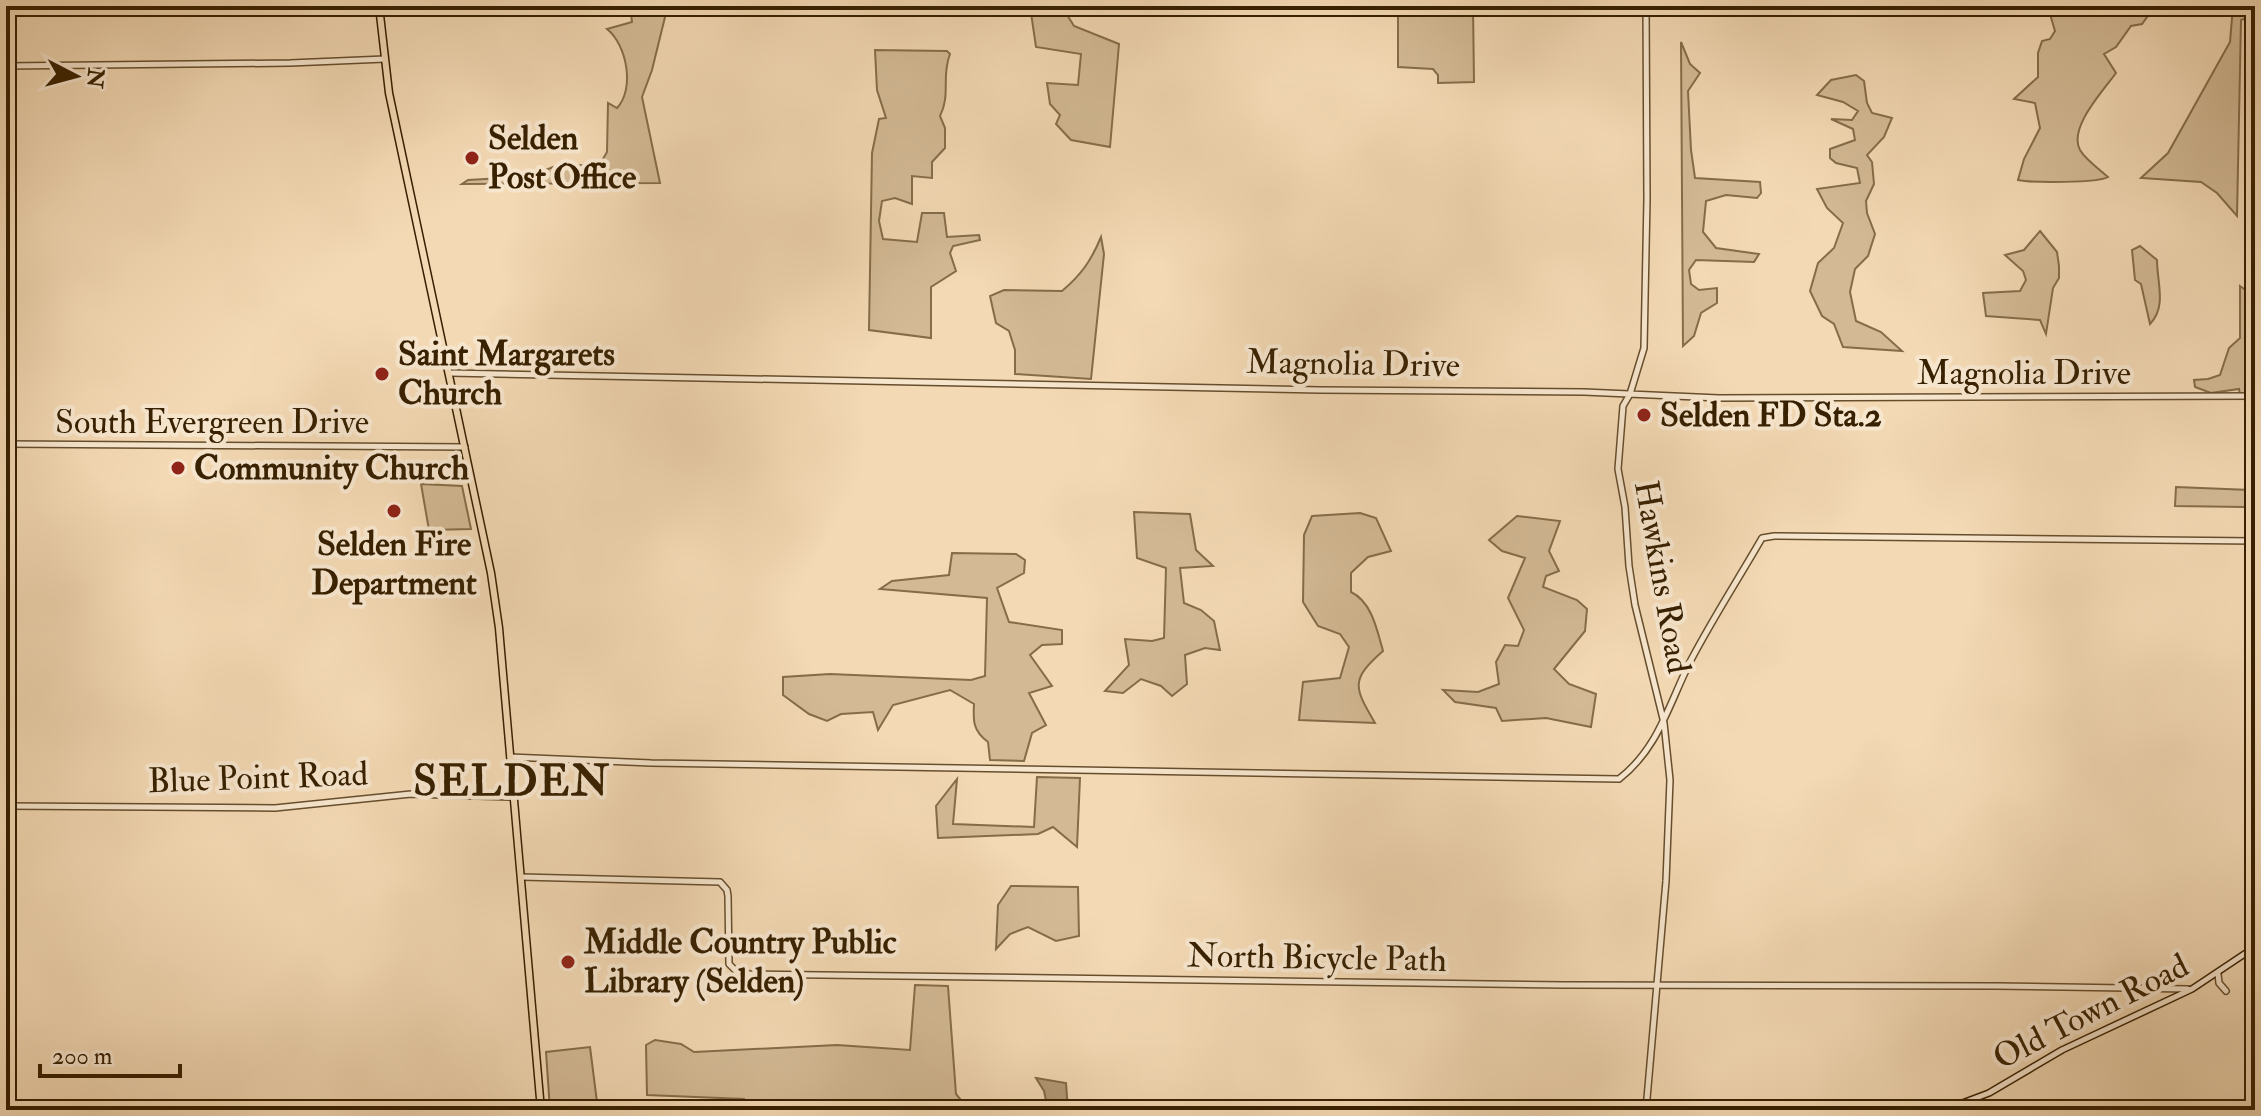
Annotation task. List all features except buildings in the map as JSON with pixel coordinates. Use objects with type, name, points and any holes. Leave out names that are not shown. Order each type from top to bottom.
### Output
[{"type":"main road","points":[[379,6],[389,91],[485,536],[497,609],[541,1110]]},
{"type":"street","name":"Hawkins Road","points":[[1646,6],[1645,340],[1636,377],[1623,406],[1618,469],[1635,605],[1664,723],[1671,787],[1646,1110]]},
{"type":"street","points":[[6,66],[385,59]]},
{"type":"street","name":"Magnolia Drive","points":[[450,373],[1719,398],[2255,396]]},
{"type":"street","points":[[1636,377],[1638,387],[1647,395]]},
{"type":"street","name":"South Evergreen Drive","points":[[6,444],[466,447]]},
{"type":"street","points":[[510,757],[651,763],[1619,779],[1644,755],[1664,723],[1691,661],[1762,538],[2255,541]]},
{"type":"street","name":"Blue Point Road","points":[[6,806],[275,808],[411,794],[513,797]]},
{"type":"street","name":"North Bicycle Path","points":[[521,877],[720,882],[728,896],[729,964],[737,972],[750,974],[2192,989]]},
{"type":"street","name":"Old Town Road","points":[[1944,1110],[1989,1093],[2062,1050],[2192,989],[2255,947]]},
{"type":"street","points":[[2218,974],[2219,983],[2226,991]]},
{"type":"street","points":[[2163,989],[2165,1001]]},
{"type":"shaded area","points":[[630,6],[651,6],[652,13],[666,13],[642,97],[660,183],[462,184],[468,180],[503,178],[553,167],[600,164],[607,152],[608,103],[617,108],[623,100],[627,79],[620,45],[607,29],[632,22]]},
{"type":"shaded area","points":[[1398,6],[1473,6],[1474,82],[1438,83],[1438,75],[1433,69],[1398,67]]},
{"type":"shaded area","points":[[2005,6],[2155,6],[2142,24],[2131,26],[2116,47],[2104,54],[2116,73],[2089,110],[2079,131],[2080,150],[2108,177],[2064,182],[2018,180],[2024,159],[2040,128],[2035,103],[2014,99],[2038,77],[2038,53],[2042,41],[2050,39],[2055,31],[2050,14],[2004,12]]},
{"type":"shaded area","points":[[2233,6],[2255,6],[2255,15],[2241,20],[2237,216],[2217,193],[2201,182],[2141,178],[2168,153],[2230,42]]},
{"type":"shaded area","points":[[1041,7],[1064,10],[1074,26],[1119,44],[1110,147],[1071,140],[1056,124],[1060,115],[1050,104],[1047,83],[1078,85],[1081,54],[1036,47],[1031,13]]},
{"type":"shaded area","points":[[1681,42],[1690,64],[1700,73],[1688,91],[1695,178],[1760,182],[1761,193],[1757,198],[1726,195],[1706,201],[1703,232],[1716,248],[1759,254],[1754,262],[1696,260],[1689,270],[1691,284],[1699,290],[1717,288],[1717,303],[1701,313],[1694,336],[1683,346]]},
{"type":"shaded area","points":[[875,50],[947,51],[950,54],[940,116],[945,128],[945,148],[932,162],[932,178],[912,176],[912,204],[895,198],[882,201],[879,221],[883,239],[917,242],[922,213],[944,213],[947,237],[979,235],[980,240],[953,246],[950,253],[956,271],[931,287],[931,338],[869,330],[872,153],[879,119],[886,118],[877,90]]},
{"type":"shaded area","points":[[1856,75],[1864,81],[1867,103],[1872,113],[1892,118],[1884,137],[1867,155],[1872,162],[1874,184],[1866,201],[1867,213],[1875,234],[1868,256],[1855,269],[1850,292],[1856,321],[1881,332],[1902,351],[1843,347],[1834,324],[1822,316],[1810,291],[1818,263],[1834,248],[1843,223],[1827,208],[1817,189],[1860,183],[1857,168],[1836,163],[1830,158],[1830,149],[1855,140],[1853,129],[1831,119],[1852,120],[1858,111],[1843,102],[1817,95],[1831,80]]},
{"type":"shaded area","points":[[2040,231],[2057,252],[2059,266],[2046,334],[2040,320],[1986,316],[1983,293],[2020,291],[2026,280],[2023,271],[2005,255],[2024,250]]},
{"type":"shaded area","points":[[1101,237],[1104,254],[1091,379],[1015,374],[1015,350],[1009,331],[996,323],[990,296],[1004,290],[1062,291],[1085,267]]},
{"type":"shaded area","points":[[2140,246],[2157,260],[2160,302],[2150,324],[2141,284],[2135,280],[2132,250]]},
{"type":"shaded area","points":[[2240,286],[2255,297],[2255,394],[2240,395],[2239,389],[2211,393],[2195,387],[2194,380],[2220,375],[2229,348],[2240,338]]},
{"type":"shaded area","points":[[421,484],[462,486],[471,529],[429,530]]},
{"type":"shaded area","points":[[2176,487],[2250,490],[2251,498],[2244,507],[2175,506]]},
{"type":"shaded area","points":[[1134,512],[1190,514],[1196,550],[1213,566],[1180,568],[1184,603],[1201,610],[1214,621],[1220,650],[1205,648],[1185,655],[1187,684],[1172,696],[1161,686],[1141,679],[1123,693],[1105,691],[1129,665],[1125,639],[1152,641],[1164,638],[1166,568],[1137,558]]},
{"type":"shaded area","points":[[1360,513],[1376,518],[1391,551],[1368,557],[1351,573],[1351,592],[1369,610],[1383,651],[1365,669],[1359,684],[1363,701],[1375,723],[1299,720],[1303,682],[1340,678],[1349,647],[1340,634],[1318,626],[1303,602],[1304,535],[1312,516]]},
{"type":"shaded area","points":[[1517,516],[1560,521],[1549,551],[1559,571],[1546,576],[1543,587],[1577,600],[1587,609],[1585,631],[1554,669],[1569,684],[1596,694],[1591,727],[1546,718],[1502,721],[1496,708],[1455,702],[1443,690],[1478,692],[1499,684],[1496,662],[1505,645],[1518,646],[1524,630],[1508,598],[1525,558],[1502,551],[1489,540]]},
{"type":"shaded area","points":[[952,553],[1016,554],[1025,560],[1024,573],[997,588],[1009,622],[1062,630],[1062,644],[1042,645],[1030,655],[1052,686],[1029,693],[1046,725],[1032,733],[1024,761],[990,760],[988,742],[975,725],[974,704],[950,690],[893,705],[878,730],[873,712],[841,714],[827,721],[809,714],[783,695],[783,677],[830,674],[971,680],[985,676],[987,598],[880,589],[892,581],[949,575]]},
{"type":"shaded area","points":[[1037,777],[1080,778],[1077,847],[1053,827],[1038,834],[938,838],[936,806],[957,779],[953,824],[1034,827]]},
{"type":"shaded area","points":[[1011,886],[1078,887],[1079,936],[1056,941],[1028,927],[1010,934],[996,949],[998,905]]},
{"type":"shaded area","points":[[915,985],[948,986],[956,1094],[969,1110],[747,1110],[744,1099],[647,1095],[646,1045],[655,1040],[681,1044],[694,1052],[837,1045],[910,1050]]},
{"type":"shaded area","points":[[590,1047],[598,1110],[550,1110],[546,1052]]},
{"type":"shaded area","points":[[1036,1078],[1066,1083],[1068,1110],[1048,1110],[1044,1091]]},
{"type":"place","name":"Selden Post Office","points":[[472,158]]},
{"type":"place","name":"Saint Margarets Church","points":[[382,374]]},
{"type":"place","name":"Selden FD Sta.2","points":[[1644,415]]},
{"type":"place","name":"Community Church","points":[[178,468]]},
{"type":"place","name":"Selden Fire Department","points":[[394,511]]},
{"type":"place","name":"Middle Country Public Library (Selden)","points":[[568,962]]},
{"type":"district","name":"SELDEN","points":[[512,782]]}]
